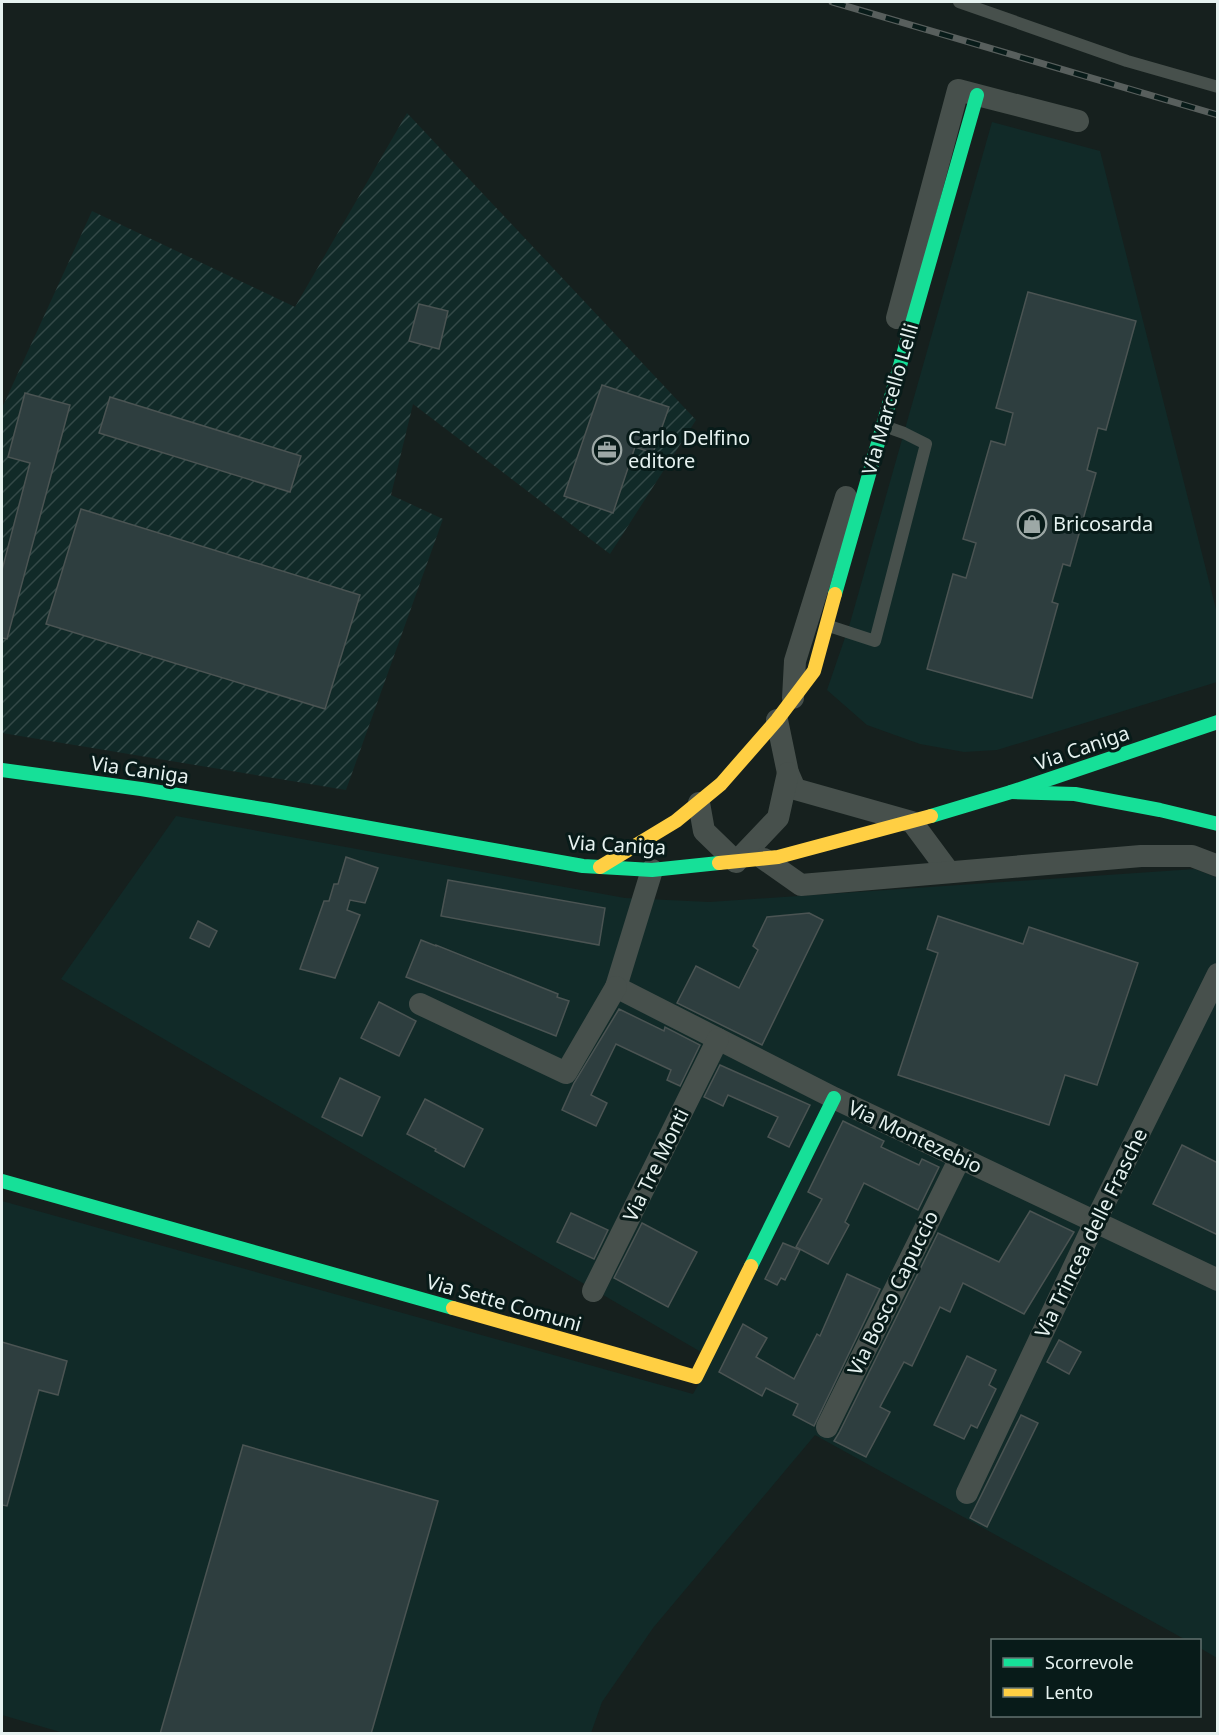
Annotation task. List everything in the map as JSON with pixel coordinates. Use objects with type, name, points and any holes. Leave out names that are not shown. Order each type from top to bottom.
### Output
[{"type":"main road","name":"Via Marcello Lelli","points":[[600,867],[676,821],[721,784],[777,720],[793,698]]},
{"type":"main road","name":"Via Caniga","points":[[2,770],[165,792],[583,866],[652,870],[778,858],[912,822],[1011,792],[1218,722]]},
{"type":"main road","points":[[1011,792],[1075,794],[1218,824]]},
{"type":"main road","name":"Via Sette Comuni","points":[[2,1181],[696,1377],[834,1098]]},
{"type":"street","name":"Via Marcello Lelli","points":[[793,698],[795,662],[817,621],[876,423],[968,93],[1078,121]]},
{"type":"street","points":[[777,720],[788,773],[795,789],[912,822],[950,872]]},
{"type":"street","points":[[699,803],[704,831],[736,862],[778,818],[788,773]]},
{"type":"street","points":[[764,859],[801,885],[1141,856],[1192,856],[1218,866]]},
{"type":"street","points":[[420,1004],[566,1073],[616,987],[652,870]]},
{"type":"street","name":"Via Trincea delle Frasche","points":[[967,1493],[1095,1222],[1218,974]]},
{"type":"street","name":"Via Montezebio","points":[[616,987],[834,1098],[1218,1280]]},
{"type":"street","name":"Via Tre Monti","points":[[593,1291],[718,1039]]},
{"type":"street","name":"Via Bosco Capuccio","points":[[827,1427],[960,1158]]},
{"type":"lane","points":[[959,2],[1127,61],[1218,87]]},
{"type":"lane","points":[[817,621],[875,641],[926,444],[876,423]]},
{"type":"shaded area","points":[[407,113],[696,420],[610,554],[413,404],[391,495],[443,519],[346,790],[2,733],[2,408],[92,211],[295,307]]},
{"type":"shaded area","points":[[992,122],[1100,151],[1217,613],[1217,682],[997,750],[964,752],[920,744],[867,725],[827,690],[850,623]]},
{"type":"shaded area","points":[[176,816],[625,898],[709,902],[1195,869],[1218,878],[1217,1658],[1201,1649],[1201,1639],[1184,1639],[815,1435],[653,1628],[602,1702],[591,1733],[67,1734],[2,1715],[2,1201],[693,1394],[713,1359],[61,979]]},
{"type":"building","points":[[1028,292],[1136,321],[1106,430],[1098,428],[1087,470],[1096,473],[1070,566],[1063,564],[1052,602],[1058,604],[1032,698],[927,669],[953,574],[966,578],[976,543],[963,539],[991,441],[1005,445],[1013,413],[996,408]]},
{"type":"building","points":[[419,304],[448,311],[439,349],[409,341]]},
{"type":"building","name":"Carlo Delfino editore","points":[[602,385],[669,407],[653,453],[635,447],[613,513],[564,496]]},
{"type":"building","points":[[25,393],[70,405],[7,639],[2,638],[2,570],[30,463],[8,457]]},
{"type":"building","points":[[110,397],[301,456],[290,492],[99,433]]},
{"type":"building","points":[[81,509],[360,595],[325,709],[46,624]]},
{"type":"building","points":[[346,857],[378,868],[365,903],[350,900],[347,910],[360,915],[335,978],[300,969],[324,901],[329,901],[334,884],[338,884]]},
{"type":"building","points":[[448,880],[605,908],[599,945],[441,916]]},
{"type":"building","points":[[809,913],[823,920],[762,1045],[677,1003],[696,966],[739,988],[758,950],[753,946],[767,917]]},
{"type":"building","points":[[938,916],[1023,944],[1029,927],[1138,963],[1097,1085],[1065,1075],[1049,1125],[898,1075],[938,953],[927,949]]},
{"type":"building","points":[[198,921],[217,931],[209,947],[190,938]]},
{"type":"building","points":[[421,940],[558,994],[557,997],[569,1001],[556,1036],[406,977]]},
{"type":"building","points":[[379,1002],[416,1021],[399,1056],[361,1038]]},
{"type":"building","points":[[619,1009],[664,1031],[665,1027],[700,1045],[680,1086],[667,1080],[671,1070],[616,1044],[591,1095],[607,1103],[596,1126],[562,1110],[574,1083]]},
{"type":"building","points":[[720,1065],[810,1105],[789,1147],[768,1137],[778,1117],[728,1095],[723,1106],[704,1097]]},
{"type":"building","points":[[340,1078],[380,1097],[362,1136],[322,1117]]},
{"type":"building","points":[[425,1099],[483,1129],[464,1167],[407,1134]]},
{"type":"building","points":[[843,1121],[884,1141],[881,1147],[919,1165],[922,1159],[939,1167],[918,1210],[864,1183],[845,1222],[849,1225],[828,1264],[796,1247],[822,1199],[808,1192]]},
{"type":"building","points":[[1182,1145],[1218,1163],[1218,1235],[1153,1204]]},
{"type":"building","points":[[1030,1211],[1074,1232],[1024,1314],[963,1283],[950,1312],[940,1307],[912,1366],[904,1362],[880,1407],[890,1412],[866,1457],[834,1441],[938,1233],[999,1262]]},
{"type":"building","points":[[571,1213],[608,1230],[594,1259],[557,1242]]},
{"type":"building","points":[[642,1223],[697,1252],[668,1307],[614,1278]]},
{"type":"building","points":[[783,1243],[800,1250],[785,1280],[781,1278],[777,1285],[765,1279]]},
{"type":"building","points":[[847,1274],[880,1289],[814,1426],[793,1415],[798,1404],[766,1388],[762,1396],[719,1372],[743,1324],[767,1338],[756,1357],[794,1379],[817,1334],[820,1336]]},
{"type":"building","points":[[1059,1340],[1081,1352],[1069,1374],[1047,1362]]},
{"type":"building","points":[[2,1342],[67,1361],[58,1395],[39,1390],[7,1506],[2,1505]]},
{"type":"building","points":[[967,1356],[996,1370],[989,1385],[996,1389],[977,1428],[971,1425],[964,1439],[934,1425]]},
{"type":"building","points":[[1021,1415],[1038,1423],[987,1527],[970,1518]]},
{"type":"building","points":[[243,1445],[438,1501],[371,1734],[160,1734]]},
{"type":"railway","points":[[832,2],[1218,115]]},
{"type":"traffic: fast","points":[[835,594],[977,95]]},
{"type":"traffic: fast","points":[[931,816],[1011,792],[1218,722]]},
{"type":"traffic: fast","points":[[2,770],[141,789],[269,810],[583,866],[652,870],[719,863]]},
{"type":"traffic: fast","points":[[1011,792],[1075,794],[1218,824]]},
{"type":"traffic: fast","points":[[751,1266],[834,1098]]},
{"type":"traffic: fast","points":[[2,1181],[453,1308]]},
{"type":"traffic: slow","points":[[600,867],[676,821],[721,784],[777,720],[814,671],[835,594]]},
{"type":"traffic: slow","points":[[719,863],[778,857],[931,816]]},
{"type":"traffic: slow","points":[[453,1308],[696,1377],[751,1266]]},
{"type":"place","name":"Carlo Delfino editore","points":[[607,450]]},
{"type":"place","name":"Bricosarda","points":[[1032,524]]}]
